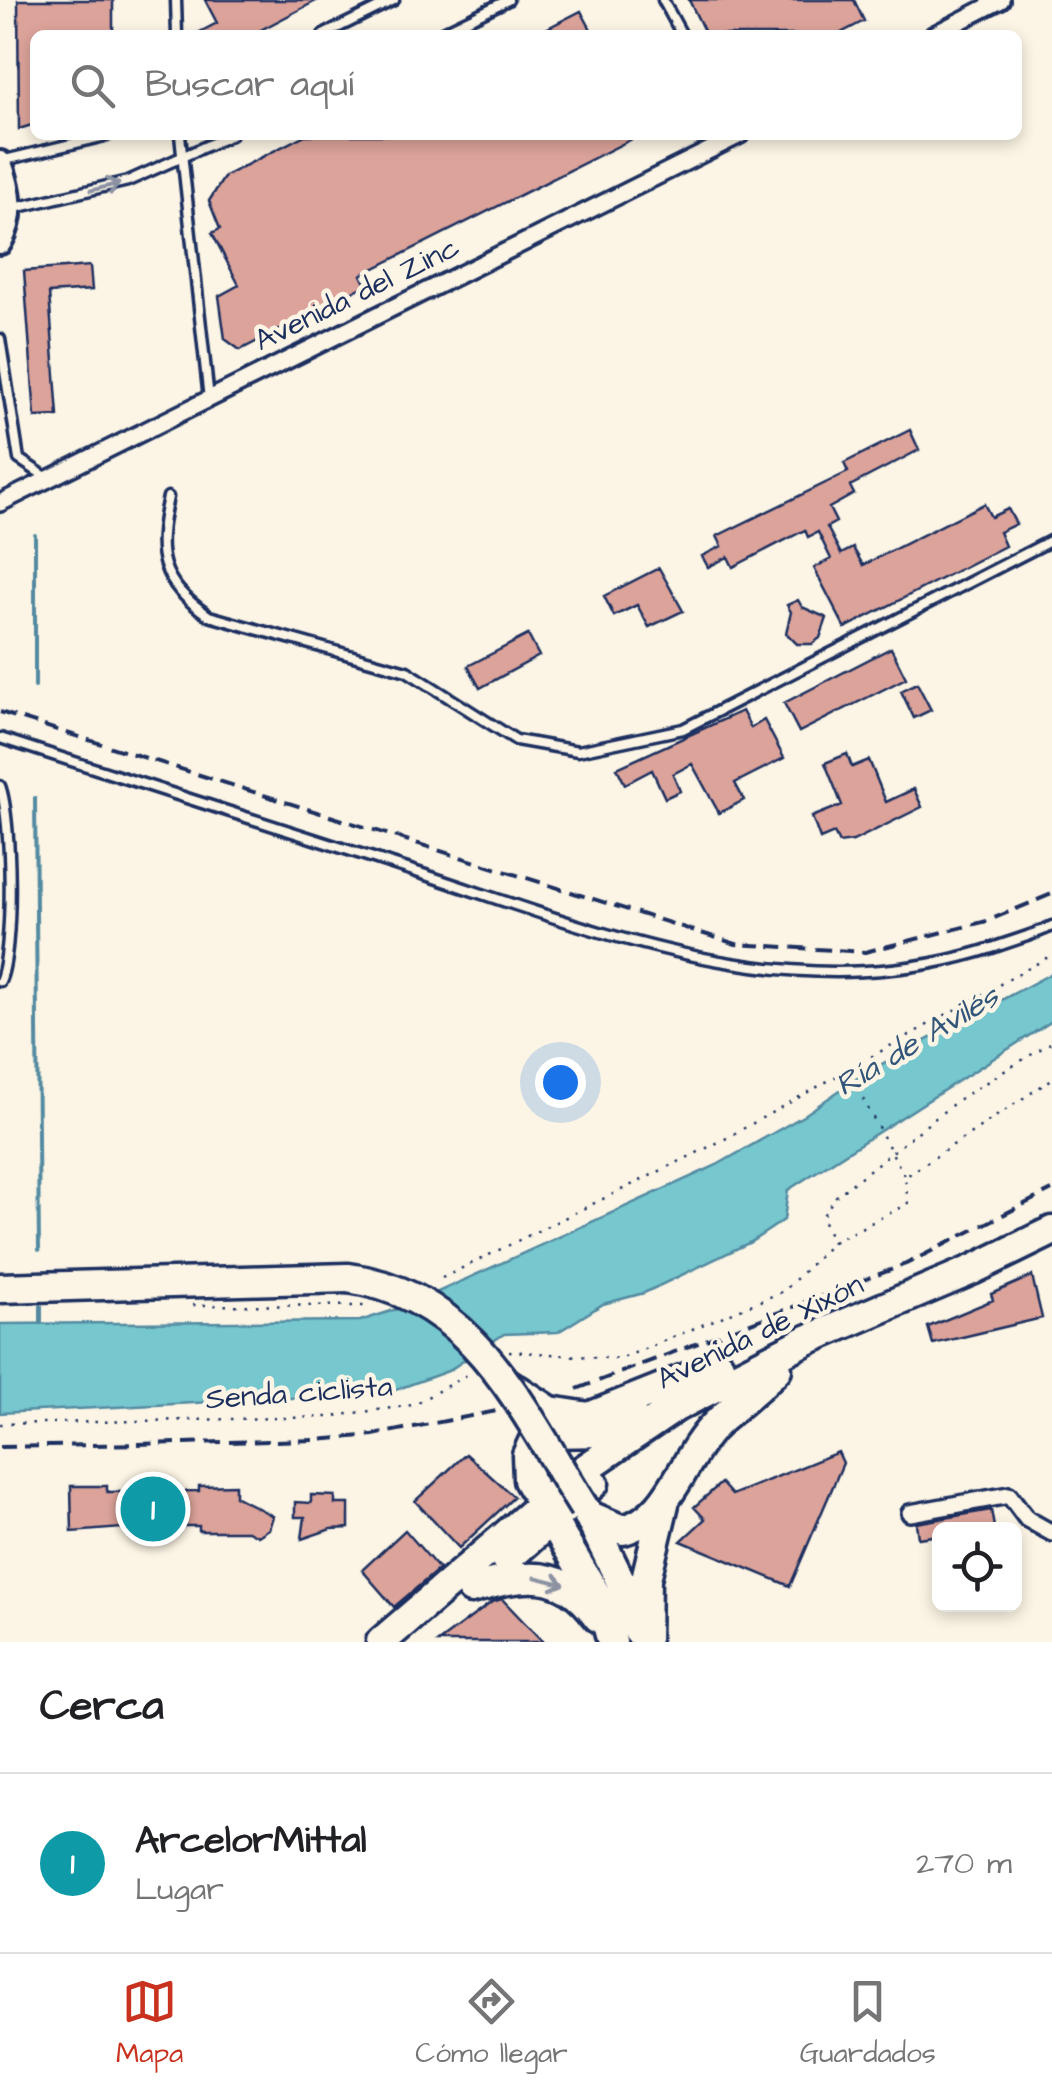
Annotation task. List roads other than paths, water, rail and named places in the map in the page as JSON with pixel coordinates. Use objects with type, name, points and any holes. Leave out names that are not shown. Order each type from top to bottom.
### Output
[{"type":"highway","name":"Avenida de Xixón","points":[[381,1642],[676,1407],[806,1340],[972,1270],[1052,1231]]},
{"type":"highway","name":"Avenida de Xixón","points":[[410,1642],[471,1590],[548,1510],[638,1449],[777,1370],[990,1281],[1052,1248]]},
{"type":"highway","points":[[0,1288],[348,1278],[403,1290],[475,1340],[503,1381],[586,1511],[621,1582],[643,1642]]},
{"type":"highway","points":[[503,1381],[564,1417],[589,1417],[773,1344],[806,1340]]},
{"type":"highway","points":[[586,1511],[613,1528],[636,1527],[652,1516],[712,1427],[777,1370]]},
{"type":"highway","points":[[611,1638],[601,1603],[528,1480],[526,1466],[534,1440],[560,1431],[605,1432],[676,1407]]},
{"type":"highway","points":[[643,1642],[646,1579],[654,1532],[668,1493]]},
{"type":"highway","points":[[471,1590],[524,1574],[566,1584],[611,1638]]},
{"type":"main road","points":[[0,162],[8,185],[10,210],[0,242]]},
{"type":"street","points":[[943,30],[1001,0]]},
{"type":"street","name":"Avenida del Zinc","points":[[0,503],[728,140]]},
{"type":"street","points":[[910,1513],[1009,1495],[1027,1519],[1052,1534]]},
{"type":"lane","points":[[176,0],[177,30]]},
{"type":"lane","points":[[333,30],[394,0]]},
{"type":"lane","points":[[446,30],[508,0]]},
{"type":"lane","points":[[663,0],[679,30]]},
{"type":"lane","points":[[0,162],[89,140]]},
{"type":"lane","points":[[180,140],[209,399]]},
{"type":"lane","points":[[10,210],[128,181],[221,140]]},
{"type":"lane","points":[[0,339],[19,460],[31,471],[50,478]]},
{"type":"lane","points":[[168,497],[160,532],[165,572],[181,596],[209,616],[407,671],[516,740],[578,751],[683,729],[1052,540]]},
{"type":"lane","points":[[0,738],[594,930],[720,965],[822,974],[890,972],[963,957],[1052,926]]},
{"type":"lane","points":[[0,786],[7,805],[8,885],[0,981]]},
{"type":"water","name":"Ría de Avilés","points":[[1052,973],[1052,1021],[788,1190],[784,1220],[751,1242],[644,1293],[603,1304],[558,1332],[504,1334],[448,1371],[387,1393],[0,1413],[0,1324],[360,1321],[407,1306],[717,1165],[803,1116],[863,1074]]},
{"type":"waterway","points":[[35,535],[35,687]]},
{"type":"waterway","points":[[35,798],[39,1250]]},
{"type":"waterway","points":[[41,1306],[41,1323]]},
{"type":"railway","points":[[0,712],[736,944],[865,952],[987,921],[1052,894]]},
{"type":"railway","points":[[577,1389],[906,1264],[1052,1190]]},
{"type":"railway","points":[[0,1447],[317,1440],[373,1435],[502,1410]]},
{"type":"place","name":"ArcelorMittal","points":[[153,1509]]}]
